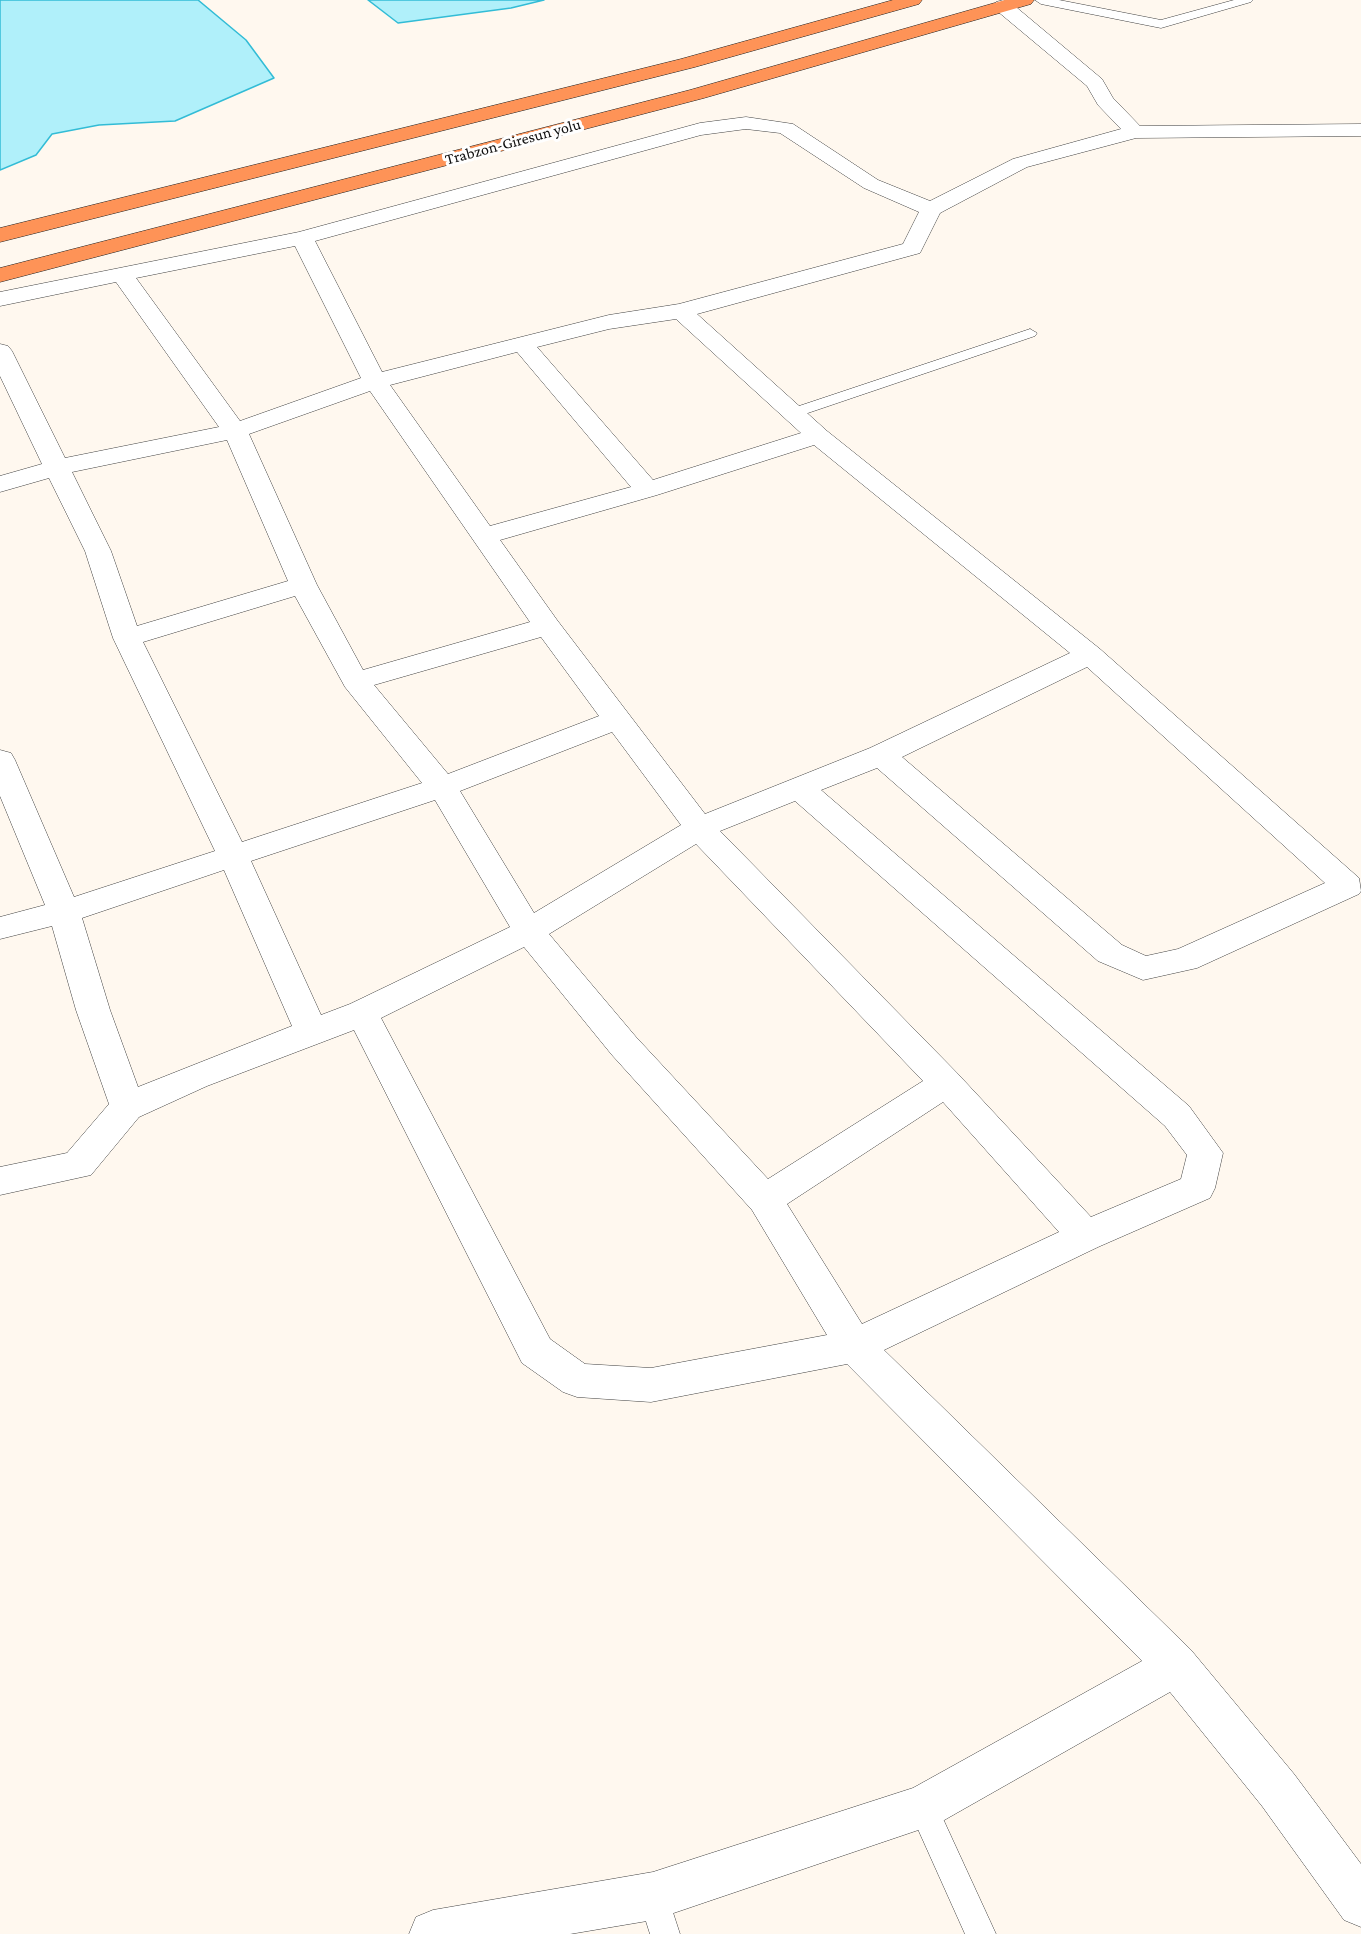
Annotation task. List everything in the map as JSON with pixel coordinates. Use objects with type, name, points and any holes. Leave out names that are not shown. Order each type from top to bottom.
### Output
[{"type":"highway","name":"Trabzon-Giresun yolu","points":[[0,235],[688,63],[913,0]]},
{"type":"highway","name":"Trabzon-Giresun yolu","points":[[0,275],[697,94],[1024,0]]},
{"type":"street","points":[[1003,6],[1095,83],[1105,101],[1135,132]]},
{"type":"street","points":[[0,299],[302,238],[700,129],[746,123],[786,128],[871,184],[931,209]]},
{"type":"street","points":[[0,484],[58,467],[235,431],[375,381],[609,322],[681,311],[912,249],[931,209],[1020,163],[1135,132],[1361,130]]},
{"type":"street","points":[[302,238],[375,381],[547,626],[699,828],[946,1083],[1085,1236]]},
{"type":"street","points":[[122,275],[235,431],[303,585],[355,681],[442,787],[529,931],[624,1046],[765,1200],[854,1346],[1176,1665],[1278,1790],[1361,1903]]},
{"type":"street","points":[[681,311],[818,436],[1090,655],[1348,886],[1185,960],[1143,968],[1110,953],[881,755]]},
{"type":"street","points":[[522,344],[648,490]]},
{"type":"street","points":[[0,351],[98,551],[127,638],[233,855],[312,1033]]},
{"type":"street","points":[[484,536],[648,490],[818,436]]},
{"type":"street","points":[[127,638],[303,585]]},
{"type":"street","points":[[355,681],[547,626]]},
{"type":"street","points":[[0,1181],[78,1165],[127,1107],[195,1077],[362,1013],[529,931],[699,828],[881,755],[1090,655]]},
{"type":"street","points":[[0,928],[64,912],[442,787],[618,719]]},
{"type":"street","points":[[0,760],[64,912],[93,1010],[127,1107]]},
{"type":"street","points":[[362,1013],[536,1351],[577,1380],[651,1385],[854,1346],[1085,1236],[1197,1188],[1205,1153],[1177,1116],[798,787]]},
{"type":"street","points":[[765,1200],[946,1083]]},
{"type":"street","points":[[433,1934],[659,1915],[923,1807],[1176,1665]]},
{"type":"lane","points":[[1041,0],[1161,24],[1247,0]]},
{"type":"lane","points":[[793,413],[1030,333]]},
{"type":"lane","points":[[923,1807],[981,1934]]},
{"type":"water","points":[[0,0],[198,0],[246,40],[274,78],[175,121],[99,125],[52,134],[36,155],[0,170]]},
{"type":"water","points":[[368,0],[544,0],[511,8],[398,23]]}]
